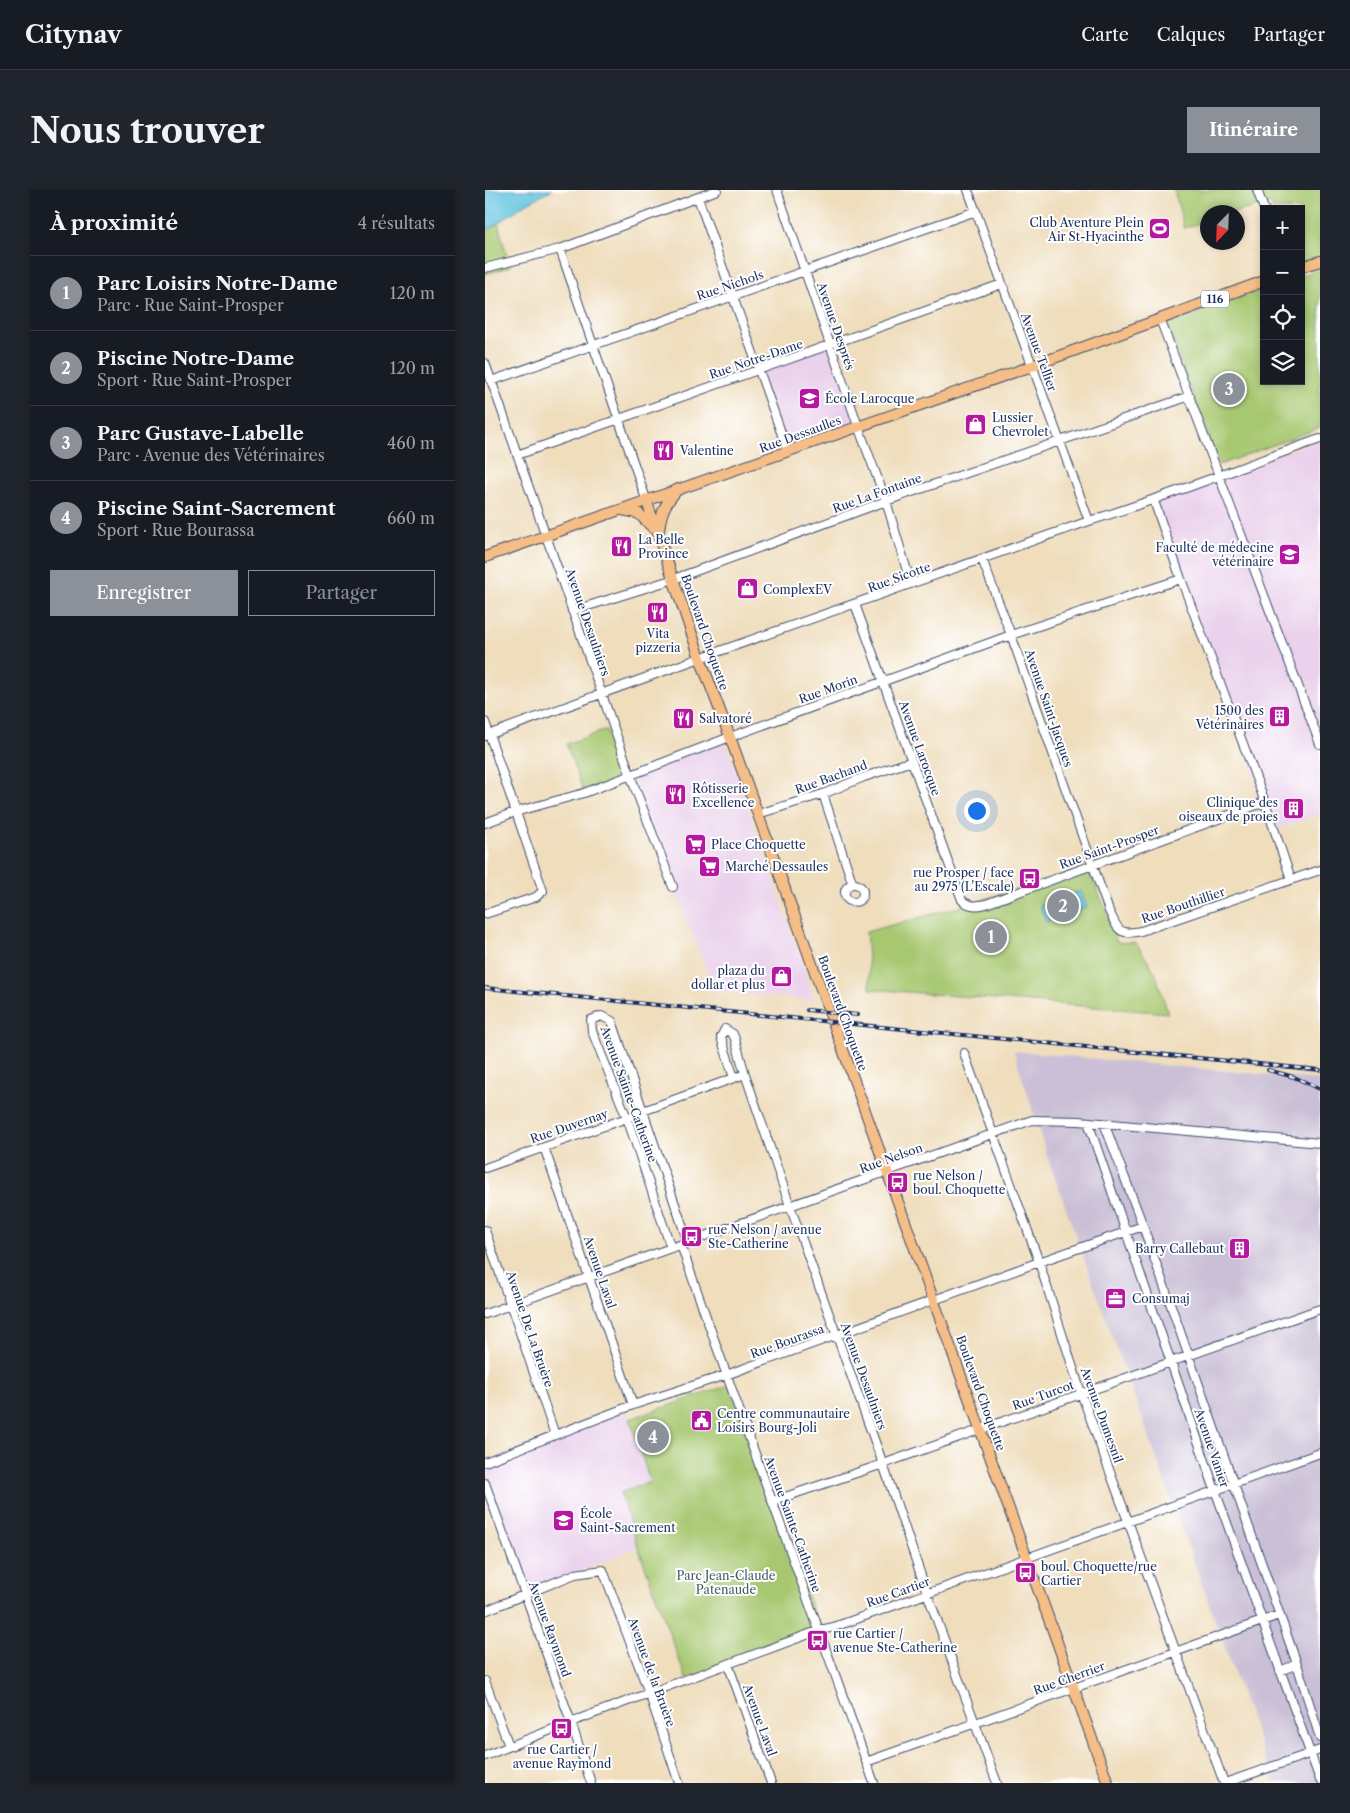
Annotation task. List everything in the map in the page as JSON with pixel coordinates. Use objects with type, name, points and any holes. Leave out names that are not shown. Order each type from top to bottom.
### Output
[{"type":"main road","points":[[1305,266],[1320,261]]},
{"type":"main road","name":"Rue Dessaulles","points":[[485,556],[1032,366],[1260,282]]},
{"type":"main road","points":[[658,535],[660,519],[665,504],[679,488]]},
{"type":"main road","name":"Boulevard Choquette","points":[[646,499],[700,658],[888,1171],[1108,1783]]},
{"type":"main road","points":[[615,511],[625,510],[638,513],[658,535]]},
{"type":"street","points":[[485,268],[560,249],[717,190]]},
{"type":"street","name":"Avenue Després","points":[[777,190],[858,426],[886,501],[911,584]]},
{"type":"street","name":"Avenue Tellier","points":[[968,190],[1089,521]]},
{"type":"street","points":[[1257,190],[1263,205]]},
{"type":"street","points":[[698,198],[788,452]]},
{"type":"street","name":"Rue Nichols","points":[[491,380],[976,211]]},
{"type":"street","name":"Boulevard Choquette","points":[[560,249],[646,499]]},
{"type":"street","name":"Rue Notre-Dame","points":[[517,455],[1002,284]]},
{"type":"street","points":[[1160,319],[1320,744]]},
{"type":"street","name":"Avenue Desaulniers","points":[[485,363],[601,694],[673,886]]},
{"type":"street","name":"Rue La Fontaine","points":[[572,612],[673,579],[886,501],[1190,396]]},
{"type":"street","name":"Rue Sicotte","points":[[487,735],[700,658],[1089,521],[1154,500],[1320,439]]},
{"type":"street","points":[[1154,500],[1181,579],[1265,802],[1291,878]]},
{"type":"street","name":"Avenue Saint-Jacques","points":[[982,559],[1093,866]]},
{"type":"street","name":"Rue Morin","points":[[485,823],[515,812],[584,793],[730,737],[1011,635],[1181,579]]},
{"type":"street","name":"Avenue Larocque","points":[[855,604],[962,900]]},
{"type":"street","points":[[485,722],[487,735],[543,890],[536,897],[485,914]]},
{"type":"street","name":"Rue Bachand","points":[[758,814],[823,794],[864,777],[912,761]]},
{"type":"street","points":[[823,794],[852,882]]},
{"type":"street","name":"Rue Saint-Prosper","points":[[962,900],[974,906],[986,904],[1265,802]]},
{"type":"street","name":"Rue Bouthillier","points":[[1093,866],[1109,911],[1118,929],[1128,934],[1291,878],[1320,870]]},
{"type":"street","name":"Avenue Sainte-Catherine","points":[[671,1248],[627,1118],[592,1030],[591,1020],[601,1016],[612,1021],[643,1110],[726,1375],[874,1783]]},
{"type":"street","name":"Avenue Desaulniers","points":[[734,1078],[721,1037],[725,1030],[733,1034],[735,1039],[790,1206],[837,1334],[927,1593],[997,1783]]},
{"type":"street","name":"Avenue Dumesnil","points":[[964,1053],[1039,1262],[1081,1393],[1224,1783]]},
{"type":"street","name":"Rue Duvernay","points":[[485,1168],[745,1074]]},
{"type":"street","name":"Rue Nelson","points":[[485,1314],[1032,1120],[1104,1123],[1320,1143]]},
{"type":"street","name":"Avenue Vanier","points":[[1088,1122],[1261,1621],[1320,1780]]},
{"type":"street","name":"Avenue Vanier","points":[[1104,1123],[1143,1226],[1297,1664],[1320,1738]]},
{"type":"street","name":"Avenue Laval","points":[[544,1147],[633,1405]]},
{"type":"street","points":[[1112,1195],[1129,1189]]},
{"type":"street","name":"Rue Bourassa","points":[[485,1462],[633,1405],[726,1375],[1143,1226]]},
{"type":"street","name":"Avenue De La Bruère","points":[[485,1230],[555,1435]]},
{"type":"street","name":"Rue Turcot","points":[[773,1502],[1320,1309]]},
{"type":"street","name":"Rue Cartier","points":[[485,1756],[819,1630],[846,1623],[1320,1453]]},
{"type":"street","name":"Avenue Raymond","points":[[485,1483],[591,1783]]},
{"type":"street","name":"Avenue de la Bruère","points":[[525,1594],[575,1574],[603,1570],[649,1693],[679,1783]]},
{"type":"street","points":[[485,1611],[525,1594]]},
{"type":"street","name":"Rue Cherrier","points":[[867,1762],[1279,1615]]},
{"type":"street","name":"Avenue Laval","points":[[728,1664],[771,1783]]},
{"type":"street","points":[[1280,1670],[1297,1664]]},
{"type":"street","points":[[485,1681],[509,1746]]},
{"type":"street","points":[[1224,1783],[1320,1750]]},
{"type":"shaded area","name":"École Larocque","points":[[831,344],[858,426],[788,452],[759,370]]},
{"type":"shaded area","points":[[1320,439],[1320,814],[1274,831],[1154,501]]},
{"type":"shaded area","name":"Place Choquette","points":[[725,740],[815,1001],[715,991],[630,777]]},
{"type":"shaded area","points":[[1014,1051],[1320,1080],[1320,1783],[1274,1783],[1046,1153]]},
{"type":"shaded area","name":"École Saint-Sacrement","points":[[625,1408],[650,1483],[620,1493],[638,1547],[525,1594],[485,1483],[485,1462]]},
{"type":"green space","points":[[1174,190],[1320,190],[1320,266],[1305,269],[1305,205],[1272,205],[1271,203],[1245,210],[1245,205],[1200,205],[1200,223],[1184,228]]},
{"type":"green space","points":[[498,223],[510,267],[485,274],[485,232]]},
{"type":"green space","points":[[1320,269],[1320,428],[1219,465],[1167,324],[1260,290],[1260,385],[1305,385],[1305,275]]},
{"type":"green space","points":[[606,730],[623,779],[584,793],[566,744]]},
{"type":"green space","points":[[1087,867],[1107,912],[1117,942],[1136,943],[1155,972],[1168,1013],[870,989],[866,932],[959,907]]},
{"type":"green space","name":"Parc Jean-Claude Patenaude","points":[[729,1385],[820,1630],[686,1679],[620,1493],[650,1482],[630,1419]]},
{"type":"water","points":[[485,190],[552,190],[524,205],[485,232]]},
{"type":"water","points":[[1081,891],[1087,907],[1046,922],[1040,906]]},
{"type":"water","points":[[655,1421],[665,1448],[650,1453],[641,1426]]},
{"type":"railway","points":[[485,988],[1320,1070]]},
{"type":"railway","points":[[807,1010],[858,1015]]},
{"type":"railway","points":[[1268,1070],[1294,1077],[1320,1089]]},
{"type":"place","name":"Club Aventure Plein Air St-Hyacinthe","points":[[1160,229]]},
{"type":"place","name":"Parc Gustave-Labelle","points":[[1229,389]]},
{"type":"place","name":"École Larocque","points":[[809,398]]},
{"type":"place","name":"Lussier Chevrolet","points":[[976,424]]},
{"type":"place","name":"Valentine","points":[[664,450]]},
{"type":"place","name":"La Belle Province","points":[[622,546]]},
{"type":"place","name":"Faculté de médecine vétérinaire","points":[[1290,554]]},
{"type":"place","name":"ComplexEV","points":[[747,589]]},
{"type":"place","name":"Vita pizzeria","points":[[658,612]]},
{"type":"place","name":"1500 des Vétérinaires","points":[[1280,717]]},
{"type":"place","name":"Salvatoré","points":[[683,718]]},
{"type":"place","name":"Rôtisserie Excellence","points":[[676,795]]},
{"type":"place","name":"Clinique des oiseaux de proies","points":[[1294,809]]},
{"type":"place","name":"Place Choquette","points":[[695,844]]},
{"type":"place","name":"Marché Dessaules","points":[[709,866]]},
{"type":"place","name":"rue Prosper / face au 2975 (L'Escale)","points":[[1030,879]]},
{"type":"place","name":"Piscine Notre-Dame","points":[[1063,906]]},
{"type":"place","name":"Parc Loisirs Notre-Dame","points":[[991,937]]},
{"type":"place","name":"plaza du dollar et plus","points":[[781,977]]},
{"type":"place","name":"rue Nelson / boul. Choquette","points":[[897,1182]]},
{"type":"place","name":"rue Nelson / avenue Ste-Catherine","points":[[692,1236]]},
{"type":"place","name":"Barry Callebaut","points":[[1240,1248]]},
{"type":"place","name":"Consumaj","points":[[1116,1298]]},
{"type":"place","name":"Centre communautaire Loisirs Bourg-Joli","points":[[701,1420]]},
{"type":"place","name":"Piscine Saint-Sacrement","points":[[653,1437]]},
{"type":"place","name":"École Saint-Sacrement","points":[[564,1520]]},
{"type":"place","name":"boul. Choquette/rue Cartier","points":[[1025,1573]]},
{"type":"place","name":"rue Cartier / avenue Ste-Catherine","points":[[817,1640]]},
{"type":"place","name":"rue Cartier / avenue Raymond","points":[[562,1728]]}]
